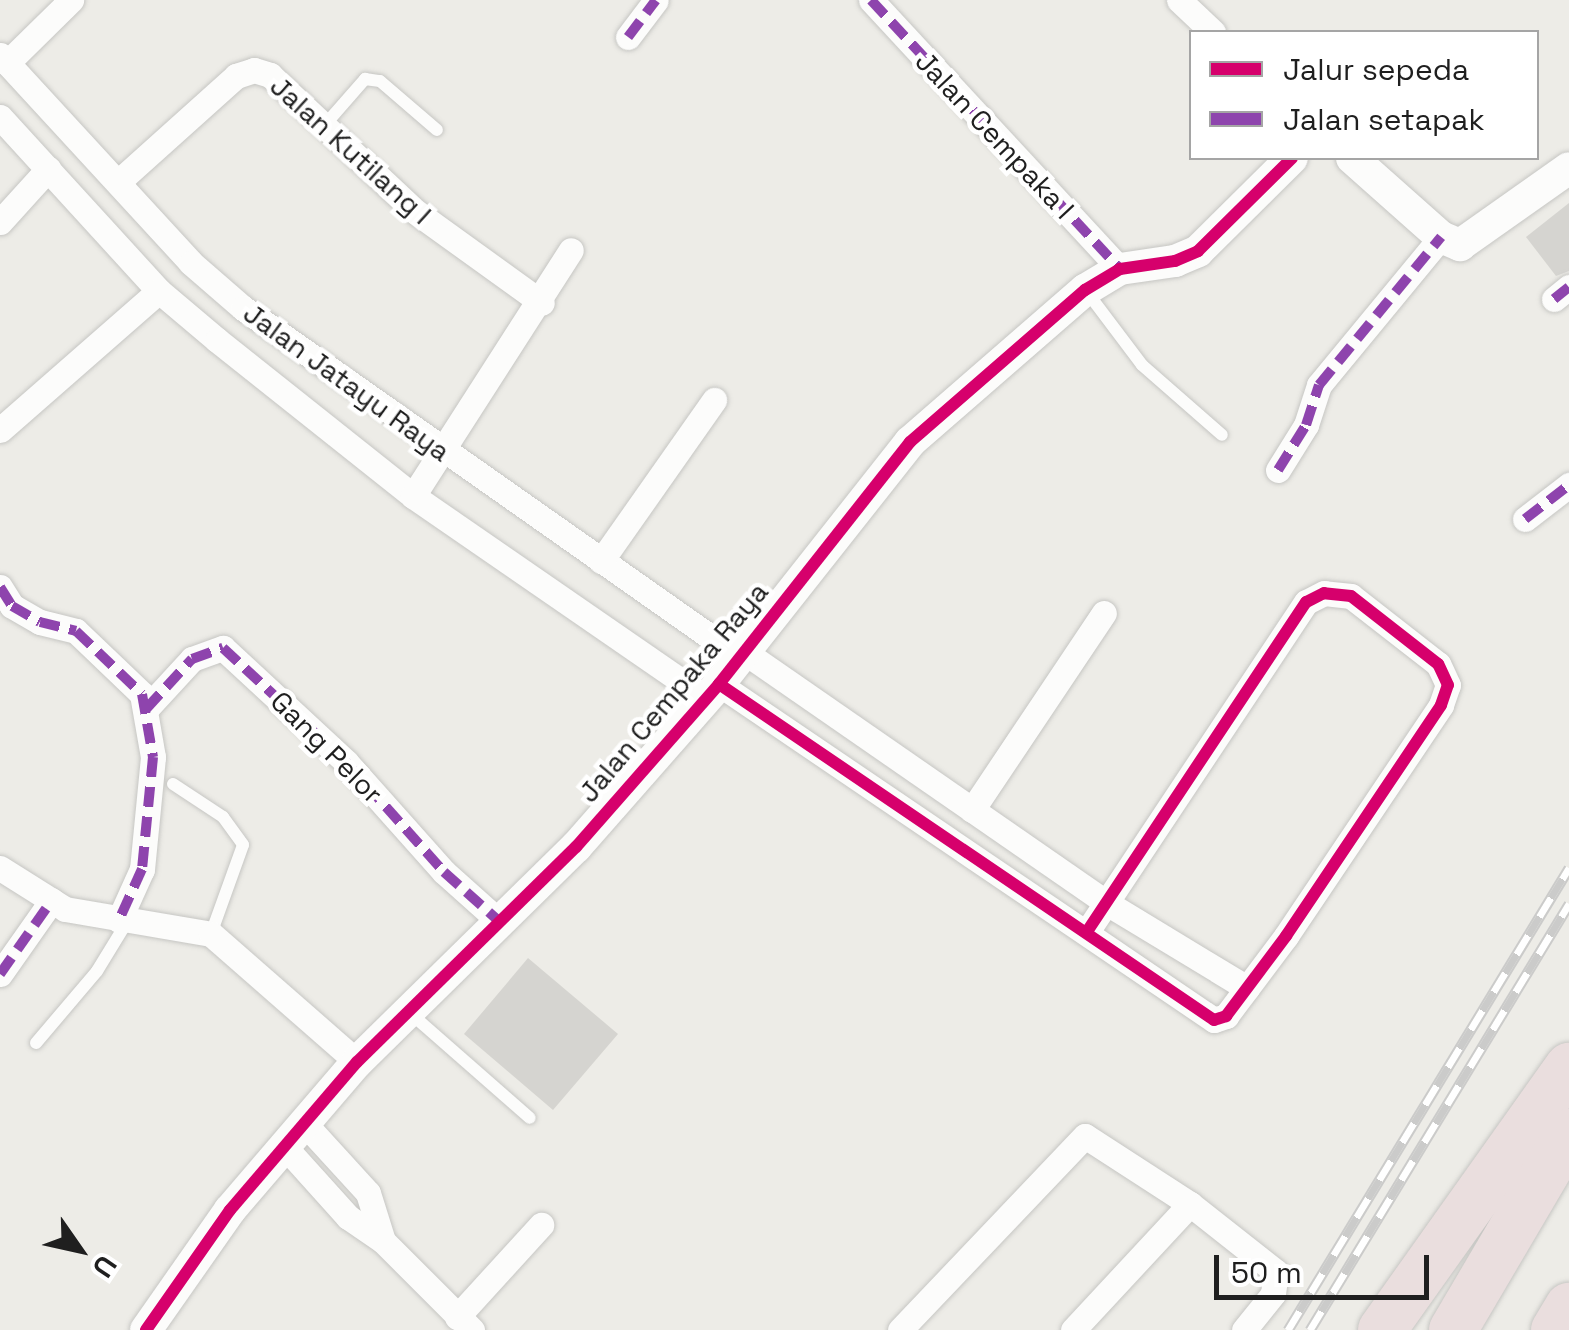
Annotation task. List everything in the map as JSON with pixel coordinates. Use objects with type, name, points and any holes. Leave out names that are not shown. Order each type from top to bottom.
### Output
[{"type":"highway","points":[[1382,1330],[1569,1067]]},
{"type":"highway","points":[[1453,1330],[1569,1133]]},
{"type":"highway","points":[[1555,1330],[1569,1307]]},
{"type":"street","points":[[3,59],[71,0]]},
{"type":"street","points":[[628,36],[656,0]]},
{"type":"street","name":"Jalan Cempaka I","points":[[870,0],[1120,269]]},
{"type":"street","points":[[1179,0],[1211,30]]},
{"type":"street","name":"Jalan Jatayu Raya","points":[[0,117],[159,292],[413,496],[1087,930],[1214,1020],[1226,1016],[1246,988],[1105,902],[601,560],[243,308],[191,262],[3,59]]},
{"type":"street","name":"Jalan Kutilang I","points":[[118,182],[236,76],[254,70],[270,75],[416,212],[542,303]]},
{"type":"street","name":"Jalan Cempaka Raya","points":[[146,1330],[230,1210],[357,1062],[576,846],[712,691],[910,442],[1084,290],[1120,269],[1176,262],[1198,251],[1290,160]]},
{"type":"street","points":[[1354,160],[1442,237],[1460,245],[1569,168]]},
{"type":"street","points":[[0,222],[48,169]]},
{"type":"street","points":[[1278,470],[1306,426],[1319,385],[1442,237]]},
{"type":"street","points":[[413,496],[542,303],[571,250]]},
{"type":"street","points":[[0,430],[159,292]]},
{"type":"street","points":[[601,560],[714,400]]},
{"type":"street","points":[[1525,519],[1569,485]]},
{"type":"street","points":[[0,587],[12,606],[40,622],[76,631],[130,680],[146,709],[153,757],[142,869],[123,921]]},
{"type":"street","points":[[1087,930],[1306,602],[1324,593],[1351,596],[1438,664],[1448,685],[1440,706],[1246,988]]},
{"type":"street","points":[[972,810],[1104,613]]},
{"type":"street","name":"Gang Pelor","points":[[146,709],[192,660],[223,648],[346,762],[444,872],[500,922]]},
{"type":"street","points":[[0,868],[52,900],[123,921],[211,934],[357,1062]]},
{"type":"street","points":[[0,974],[52,900]]},
{"type":"street","points":[[295,1136],[335,1159],[377,1206],[383,1241]]},
{"type":"street","points":[[295,1136],[348,1217],[383,1241],[464,1323],[540,1225]]},
{"type":"street","points":[[909,1327],[1080,1138],[1190,1204],[1276,1272],[1273,1294],[1244,1330]]},
{"type":"street","points":[[1074,1330],[1190,1204]]},
{"type":"lane","points":[[323,128],[366,79],[380,80],[436,130]]},
{"type":"lane","points":[[1084,290],[1142,365],[1222,434]]},
{"type":"lane","points":[[172,784],[223,817],[243,845],[211,934]]},
{"type":"lane","points":[[36,1043],[98,972],[123,921]]},
{"type":"lane","points":[[408,1011],[530,1118]]},
{"type":"building","points":[[1569,203],[1569,271],[1556,276],[1526,237]]},
{"type":"building","points":[[528,958],[618,1034],[553,1110],[464,1034]]},
{"type":"railway","points":[[1288,1330],[1569,868]]},
{"type":"railway","points":[[1310,1330],[1569,904]]},
{"type":"marked path","points":[[628,37],[656,0]]},
{"type":"marked path","points":[[871,0],[1120,269]]},
{"type":"marked path","points":[[1278,470],[1306,425],[1319,385],[1441,237]]},
{"type":"marked path","points":[[1554,299],[1569,287]]},
{"type":"marked path","points":[[1525,519],[1569,485]]},
{"type":"marked path","points":[[0,587],[12,606],[40,622],[76,631],[142,694],[153,757],[142,869],[119,920]]},
{"type":"marked path","points":[[146,709],[192,659],[223,648],[346,762],[444,872],[500,922]]},
{"type":"marked path","points":[[0,974],[52,900]]},
{"type":"cycle path","points":[[146,1330],[230,1210],[357,1062],[576,847],[719,684],[910,442],[1085,290],[1120,269],[1175,261],[1198,251],[1290,160]]},
{"type":"cycle path","points":[[719,684],[1214,1020],[1226,1016],[1286,936],[1441,705],[1448,685],[1438,664],[1351,596],[1324,593],[1306,602],[1087,931]]}]
